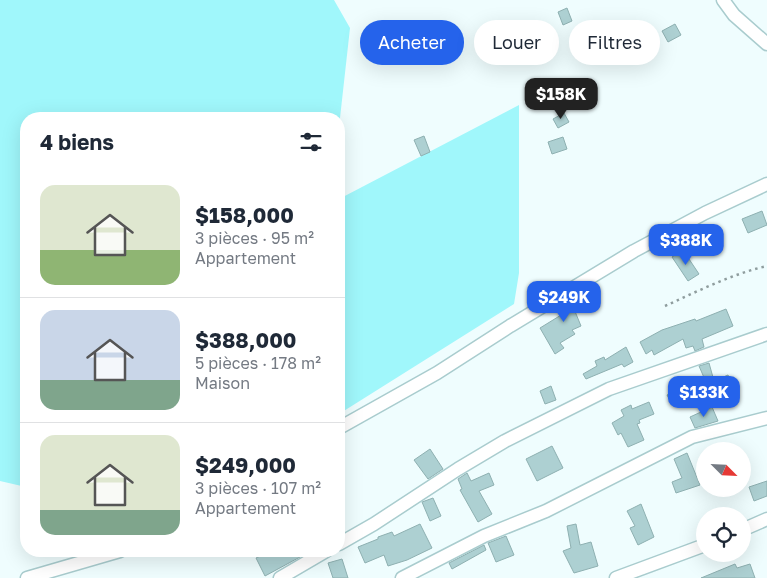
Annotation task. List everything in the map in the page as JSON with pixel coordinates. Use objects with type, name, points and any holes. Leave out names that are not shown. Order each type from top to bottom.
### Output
[{"type":"street","points":[[723,0],[734,15],[767,44]]},
{"type":"street","points":[[345,425],[436,373],[634,251],[705,213],[767,184]]},
{"type":"street","points":[[345,541],[505,441],[609,389],[767,334]]},
{"type":"street","points":[[402,578],[484,536],[546,511],[692,437],[767,418]]},
{"type":"street","points":[[751,526],[767,519]]},
{"type":"street","points":[[616,578],[696,548]]},
{"type":"street","points":[[27,578],[99,557]]},
{"type":"street","points":[[280,578],[316,557]]},
{"type":"path","points":[[665,306],[723,280],[767,266]]},
{"type":"shaded area","points":[[0,0],[334,0],[350,28],[341,112],[20,112],[20,486],[0,481]]},
{"type":"shaded area","points":[[519,105],[519,273],[514,304],[345,410],[345,196]]},
{"type":"building","points":[[567,8],[572,20],[563,25],[558,12]]},
{"type":"building","points":[[675,24],[681,35],[668,42],[662,31]]},
{"type":"building","points":[[564,113],[569,122],[558,128],[553,119]]},
{"type":"building","points":[[424,136],[430,152],[421,156],[414,140]]},
{"type":"building","points":[[563,137],[567,149],[552,154],[548,142]]},
{"type":"building","points":[[762,211],[767,225],[748,233],[742,219]]},
{"type":"building","points":[[683,250],[699,274],[688,281],[672,257]]},
{"type":"building","points":[[583,291],[588,302],[574,309],[581,326],[572,330],[575,334],[560,343],[564,348],[555,354],[540,328],[566,312],[562,304]]},
{"type":"building","points":[[726,309],[733,326],[702,339],[704,347],[695,351],[693,346],[686,348],[683,339],[654,355],[652,350],[646,354],[640,342],[662,330],[695,319],[696,321]]},
{"type":"building","points":[[626,347],[633,362],[624,367],[622,364],[586,379],[583,374],[597,366],[595,361],[604,357],[605,360]]},
{"type":"building","points":[[709,363],[714,381],[728,375],[736,393],[715,403],[699,366]]},
{"type":"building","points":[[551,386],[556,400],[545,404],[540,391]]},
{"type":"building","points":[[677,390],[682,399],[672,404],[667,395]]},
{"type":"building","points":[[649,402],[654,414],[639,420],[640,423],[637,424],[644,440],[628,447],[621,433],[618,435],[612,423],[624,416],[621,410],[631,405],[632,409]]},
{"type":"building","points":[[712,407],[718,421],[695,428],[690,417]]},
{"type":"building","points":[[552,446],[563,468],[537,481],[526,459]]},
{"type":"building","points":[[430,449],[443,469],[428,479],[414,460]]},
{"type":"building","points":[[687,453],[696,475],[696,486],[676,493],[672,482],[682,478],[674,459]]},
{"type":"building","points":[[467,473],[471,481],[489,473],[494,485],[479,491],[492,514],[478,522],[460,490],[462,489],[458,479]]},
{"type":"building","points":[[767,481],[767,496],[754,501],[751,486]]},
{"type":"building","points":[[433,498],[441,516],[430,521],[422,502]]},
{"type":"building","points":[[641,504],[654,537],[638,545],[630,528],[635,526],[627,511]]},
{"type":"building","points":[[420,524],[432,548],[407,560],[388,566],[384,555],[365,563],[358,547],[378,539],[378,537],[392,532],[394,536]]},
{"type":"building","points":[[576,524],[580,545],[591,542],[598,566],[574,573],[563,551],[571,548],[567,526]]},
{"type":"building","points":[[506,536],[514,555],[496,562],[488,543]]},
{"type":"building","points":[[484,545],[486,550],[452,569],[449,563]]},
{"type":"building","points":[[258,557],[300,557],[265,576],[256,558]]},
{"type":"building","points":[[342,559],[348,578],[333,578],[328,563]]},
{"type":"building","points":[[735,564],[737,568],[750,564],[755,578],[701,578]]}]
